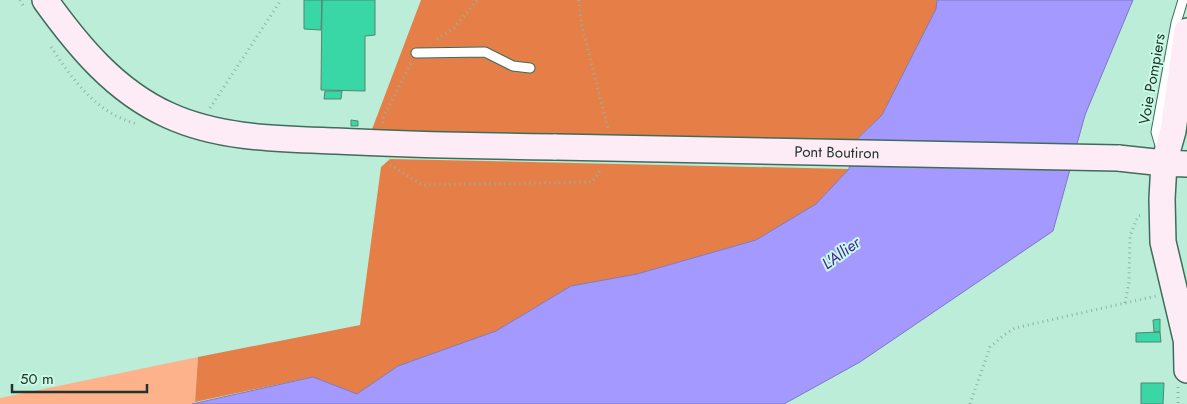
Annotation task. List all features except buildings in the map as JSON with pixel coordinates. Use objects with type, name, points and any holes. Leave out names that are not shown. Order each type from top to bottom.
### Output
[{"type":"main road","name":"Pont Boutiron","points":[[45,0],[69,33],[103,71],[145,102],[169,115],[232,134],[288,139],[382,143],[1118,158],[1176,164]]},
{"type":"main road","points":[[1186,339],[1163,242],[1162,199],[1176,164],[1173,131],[1187,31]]},
{"type":"main road","points":[[1175,295],[1187,305],[1183,380]]},
{"type":"lane","name":"Voie Pompiers","points":[[1176,164],[1156,132],[1176,23],[1183,0]]},
{"type":"lane","points":[[416,53],[485,52],[513,66],[530,68]]},
{"type":"path","points":[[198,125],[281,0]]},
{"type":"path","points":[[580,0],[581,22],[609,136]]},
{"type":"path","points":[[1125,303],[1129,282],[1130,236],[1138,216],[1144,214]]},
{"type":"path","points":[[970,404],[990,347],[1004,334],[1015,328],[1125,303],[1175,295]]},
{"type":"path","points":[[1178,404],[1183,380]]},
{"type":"shaded area","points":[[421,0],[937,0],[936,9],[882,115],[851,145],[371,132]]},
{"type":"shaded area","points":[[390,159],[849,169],[816,204],[756,240],[637,274],[571,286],[496,331],[398,366],[357,394],[313,377],[195,402],[198,357],[360,325],[381,167]]},
{"type":"shaded area","points":[[198,357],[195,402],[192,404],[0,404],[0,398]]},
{"type":"water","name":"L'Allier","points":[[937,0],[1133,0],[1085,115],[1053,231],[860,362],[784,404],[192,404],[313,377],[357,394],[398,366],[496,331],[571,286],[637,274],[756,240],[816,204],[849,169],[851,145],[882,115],[936,9]]}]
